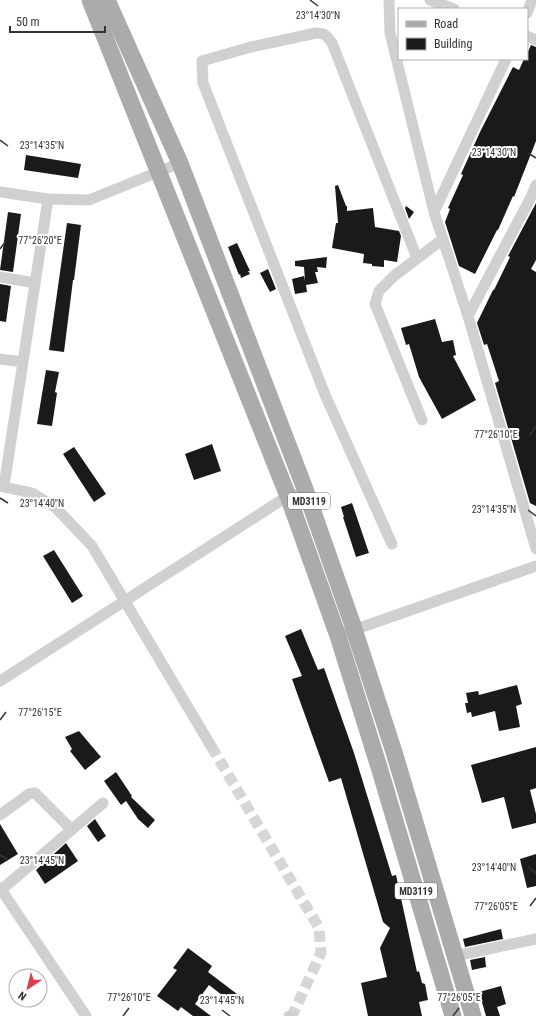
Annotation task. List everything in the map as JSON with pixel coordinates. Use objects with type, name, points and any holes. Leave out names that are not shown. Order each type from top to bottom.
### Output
[{"type":"main road","name":"MD3119","points":[[90,0],[288,496],[394,752],[473,1016]]},
{"type":"main road","name":"MD3119","points":[[107,0],[180,163],[305,489],[346,633],[379,767],[453,1016]]},
{"type":"street","points":[[389,0],[390,32],[434,212],[468,316],[536,549]]},
{"type":"street","points":[[430,0],[451,8]]},
{"type":"street","points":[[528,10],[532,0]]},
{"type":"street","points":[[392,544],[326,397],[257,223],[203,83],[202,61],[251,47],[316,33],[322,33],[327,36],[332,43],[418,258]]},
{"type":"street","points":[[434,212],[506,60]]},
{"type":"street","points":[[0,192],[48,199],[89,200],[180,163]]},
{"type":"street","points":[[468,316],[534,198],[536,185]]},
{"type":"street","points":[[48,199],[36,283],[2,486],[32,494],[56,508],[92,546],[211,746]]},
{"type":"street","points":[[422,420],[375,304],[379,291],[394,276],[443,239]]},
{"type":"street","points":[[0,277],[36,283]]},
{"type":"street","points":[[0,359],[23,362]]},
{"type":"street","points":[[0,681],[288,496],[305,489]]},
{"type":"street","points":[[346,633],[536,566]]},
{"type":"street","points":[[0,815],[29,794],[35,793],[72,830]]},
{"type":"street","points":[[84,1015],[0,889],[103,803]]},
{"type":"street","points":[[455,956],[536,939]]},
{"type":"building","points":[[531,45],[536,47],[536,141],[514,197],[513,196],[498,230],[475,274],[459,266],[445,222],[450,209],[448,208],[463,175],[461,174],[480,132],[513,67],[519,70],[524,60],[528,60],[528,52]]},
{"type":"building","points":[[26,155],[81,164],[78,178],[24,170]]},
{"type":"building","points":[[338,185],[347,206],[347,211],[373,208],[375,227],[399,231],[401,236],[397,262],[384,260],[384,267],[372,266],[372,264],[363,263],[364,254],[332,248],[336,223],[338,223],[335,186]]},
{"type":"building","points":[[536,203],[536,260],[531,269],[536,272],[536,506],[530,503],[495,383],[499,381],[487,344],[484,345],[477,323],[510,257],[508,256]]},
{"type":"building","points":[[406,206],[414,212],[409,219],[405,208]]},
{"type":"building","points":[[8,212],[21,214],[13,272],[0,270]]},
{"type":"building","points":[[67,223],[81,225],[64,352],[49,350]]},
{"type":"building","points":[[237,243],[250,271],[248,271],[250,274],[241,278],[228,247]]},
{"type":"building","points":[[327,257],[326,268],[317,267],[318,272],[315,272],[318,283],[306,285],[307,292],[295,294],[292,279],[304,276],[305,281],[304,267],[295,266],[295,261]]},
{"type":"building","points":[[268,269],[276,289],[270,292],[260,273]]},
{"type":"building","points":[[0,284],[11,286],[6,322],[0,321]]},
{"type":"building","points":[[435,319],[442,342],[453,340],[456,355],[453,356],[476,400],[442,419],[419,377],[409,344],[406,345],[401,328]]},
{"type":"building","points":[[46,370],[59,372],[55,392],[57,393],[52,426],[37,424]]},
{"type":"building","points":[[212,444],[221,471],[194,480],[185,454]]},
{"type":"building","points":[[74,447],[106,494],[94,502],[63,454]]},
{"type":"building","points":[[352,503],[369,553],[356,557],[341,507]]},
{"type":"building","points":[[54,550],[83,596],[72,603],[43,556]]},
{"type":"building","points":[[301,629],[318,670],[324,668],[354,753],[392,876],[396,875],[417,972],[419,971],[422,983],[425,984],[428,1000],[419,1002],[422,1016],[368,1016],[361,983],[387,977],[380,948],[390,928],[383,922],[341,778],[329,782],[292,679],[302,676],[285,636]]},
{"type":"building","points":[[517,685],[522,704],[516,706],[520,727],[499,731],[495,711],[472,717],[471,712],[467,713],[465,703],[468,703],[466,693],[478,691],[479,695]]},
{"type":"building","points":[[79,731],[101,757],[85,770],[70,751],[72,749],[65,737]]},
{"type":"building","points":[[536,747],[536,788],[530,790],[536,814],[536,823],[512,829],[504,797],[482,803],[471,765]]},
{"type":"building","points":[[116,772],[132,796],[131,797],[155,820],[148,828],[138,819],[126,801],[121,805],[104,781]]},
{"type":"building","points":[[95,819],[106,836],[98,842],[87,826]]},
{"type":"building","points":[[0,824],[18,854],[0,865]]},
{"type":"building","points":[[66,843],[78,861],[45,884],[36,870]]},
{"type":"building","points":[[536,854],[536,886],[527,888],[520,859]]},
{"type":"building","points":[[501,929],[503,939],[465,947],[463,939]]},
{"type":"building","points":[[188,948],[212,966],[208,972],[237,994],[231,1002],[209,985],[195,1004],[211,1016],[193,1016],[181,1007],[178,1011],[157,996],[177,970],[173,968]]},
{"type":"building","points":[[485,957],[486,967],[472,970],[470,960]]},
{"type":"building","points":[[501,986],[506,1004],[497,1007],[500,1016],[486,1016],[479,992]]},
{"type":"tunnel","points":[[211,746],[319,928],[321,953],[292,1016]]}]
